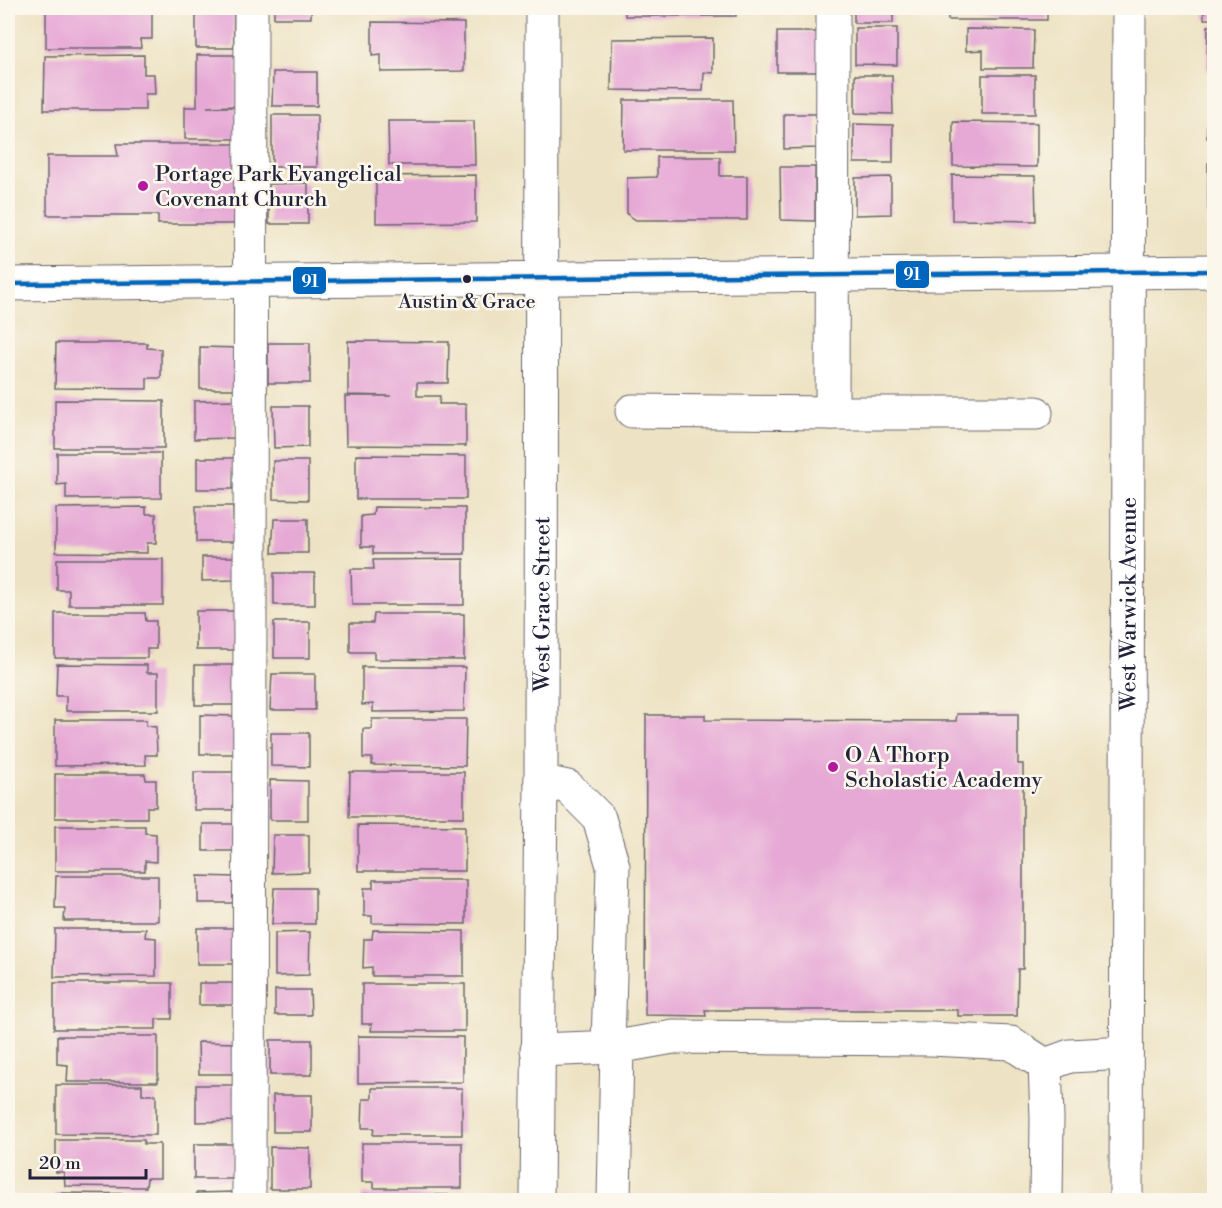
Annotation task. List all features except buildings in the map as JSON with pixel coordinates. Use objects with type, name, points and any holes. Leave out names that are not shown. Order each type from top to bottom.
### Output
[{"type":"street","points":[[249,1200],[251,8]]},
{"type":"street","name":"West Grace Street","points":[[537,1200],[541,781],[542,8]]},
{"type":"street","points":[[832,413],[833,8]]},
{"type":"street","name":"West Warwick Avenue","points":[[1126,1200],[1129,8]]},
{"type":"street","points":[[8,284],[1215,271]]},
{"type":"street","points":[[632,411],[1036,413]]},
{"type":"street","points":[[541,781],[568,787],[599,818],[613,866],[614,1200]]},
{"type":"street","points":[[537,1050],[612,1047],[673,1037],[931,1039],[1011,1043],[1045,1065]]},
{"type":"street","points":[[1045,1065],[1070,1056],[1126,1053]]},
{"type":"street","points":[[1045,1065],[1047,1200]]},
{"type":"transit line","name":"91","points":[[8,284],[1214,271]]},
{"type":"place","name":"Portage Park Evangelical Covenant Church","points":[[143,186]]},
{"type":"place","name":"Austin & Grace","points":[[467,279]]},
{"type":"place","name":"O A Thorp Scholastic Academy","points":[[833,767]]}]
